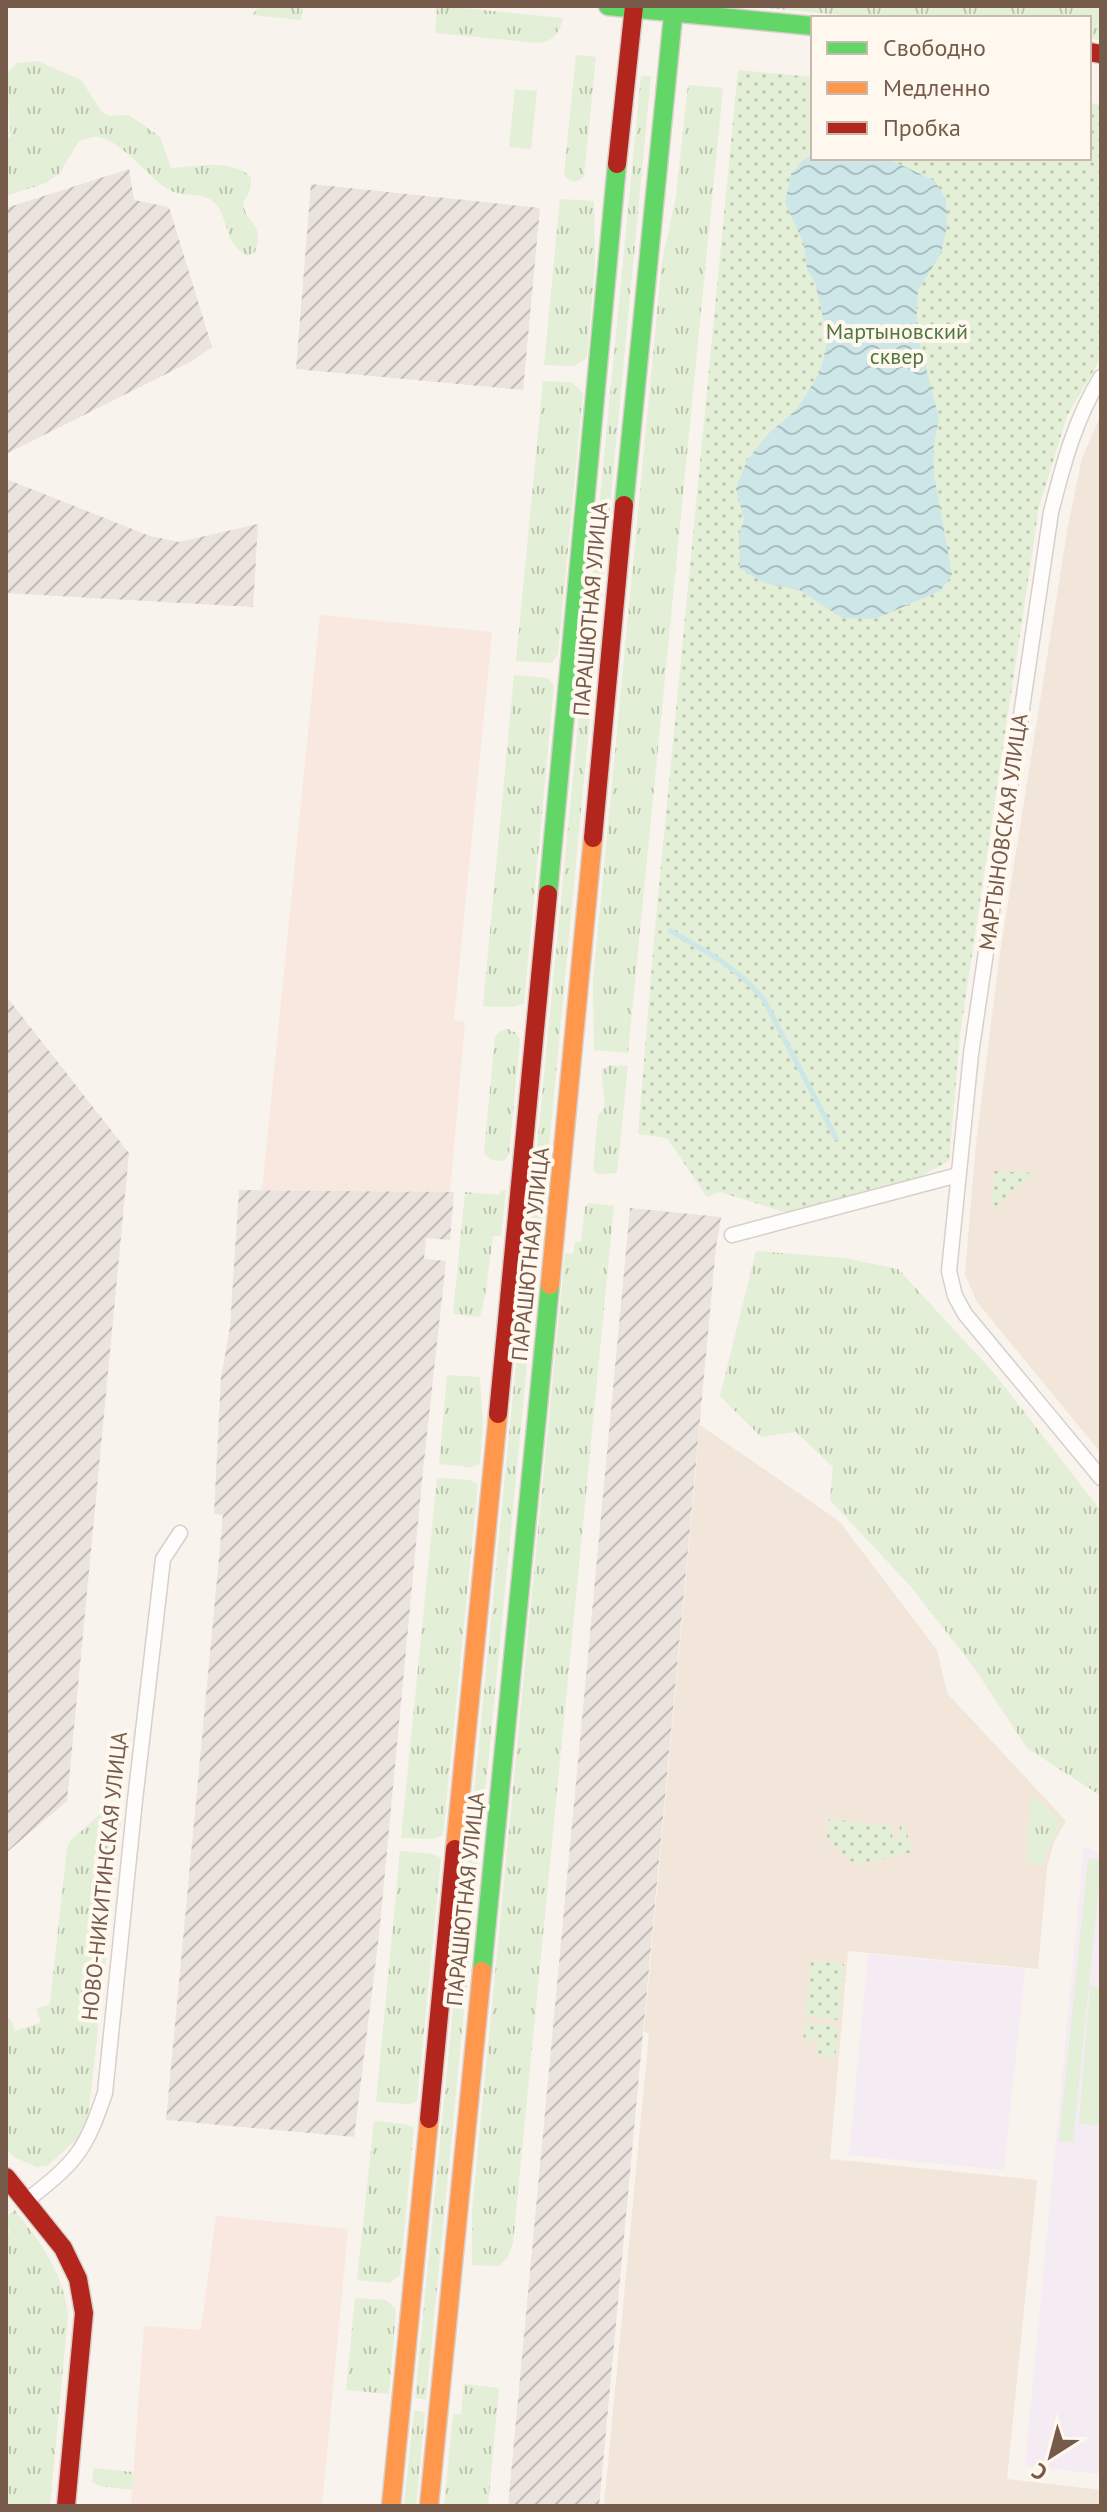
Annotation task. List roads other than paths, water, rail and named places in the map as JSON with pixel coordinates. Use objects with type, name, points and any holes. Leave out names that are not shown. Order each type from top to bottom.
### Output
[{"type":"main road","points":[[608,6],[674,9],[811,26]]},
{"type":"main road","name":"ПАРАШЮТНАЯ УЛИЦА","points":[[391,2506],[634,7]]},
{"type":"main road","name":"ПАРАШЮТНАЯ УЛИЦА","points":[[429,2506],[674,9]]},
{"type":"main road","points":[[6,2177],[63,2248],[78,2279],[84,2313],[66,2506]]},
{"type":"street","name":"МАРТЫНОВСКАЯ УЛИЦА","points":[[1101,377],[1074,432],[1051,512],[998,855],[967,1084],[949,1271],[955,1296],[965,1314],[1101,1478]]},
{"type":"street","points":[[732,1235],[958,1175]]},
{"type":"street","name":"НОВО-НИКИТИНСКАЯ УЛИЦА","points":[[26,2201],[75,2160],[86,2143],[105,2093],[163,1559],[180,1533]]},
{"type":"water","points":[[811,155],[811,160],[895,162],[935,181],[946,199],[947,225],[941,254],[918,290],[916,329],[939,418],[933,449],[934,474],[952,575],[940,591],[875,619],[842,618],[799,590],[765,583],[740,569],[739,535],[744,519],[736,489],[747,460],[769,433],[797,409],[820,372],[828,340],[815,282],[807,269],[804,244],[785,203],[791,174]]},
{"type":"waterway","points":[[670,931],[709,953],[764,1000],[836,1138]]},
{"type":"park label","name":"Мартыновский сквер","points":[[897,344]]}]
